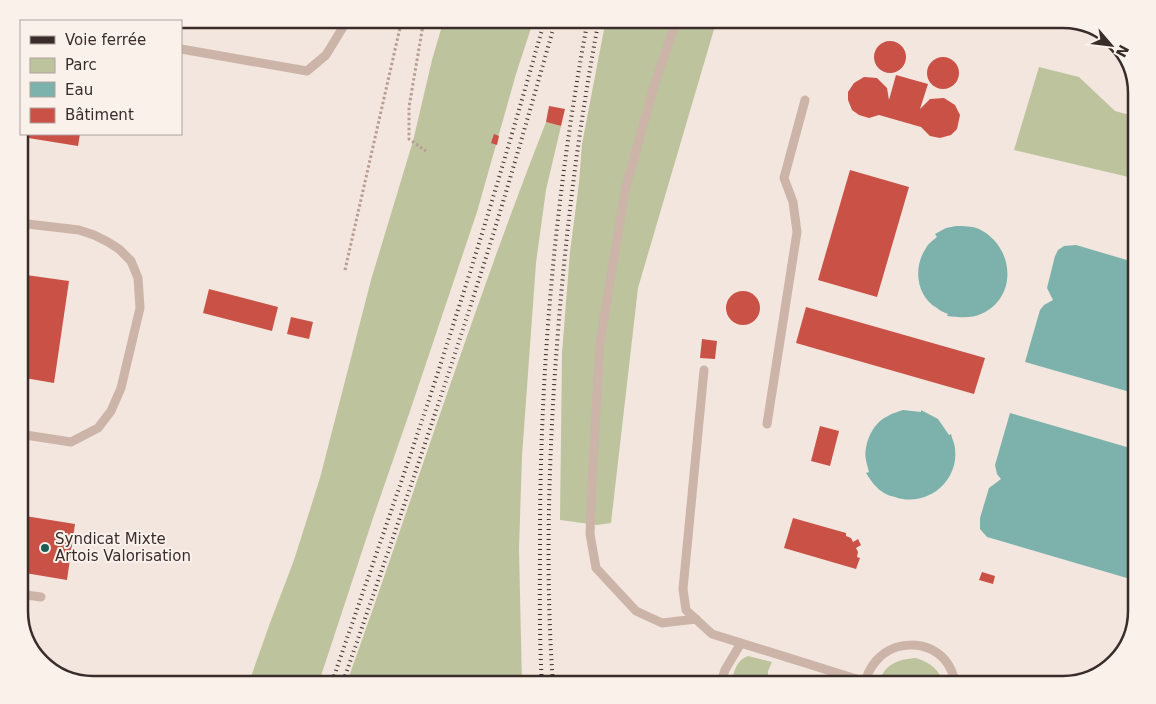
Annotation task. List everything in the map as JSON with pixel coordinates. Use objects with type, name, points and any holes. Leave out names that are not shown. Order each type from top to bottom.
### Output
[{"type":"lane","points":[[182,49],[307,71],[326,54],[342,28]]},
{"type":"lane","points":[[675,28],[654,86],[624,191],[600,342],[590,534],[596,568],[636,611],[662,622],[696,619]]},
{"type":"lane","points":[[767,424],[797,232],[793,202],[784,178],[805,100]]},
{"type":"lane","points":[[28,224],[79,230],[94,235],[119,249],[130,261],[138,278],[140,308],[121,388],[111,411],[98,428],[71,442],[28,435]]},
{"type":"lane","points":[[704,370],[683,589],[686,610],[712,634],[844,676]]},
{"type":"lane","points":[[28,595],[41,597]]},
{"type":"lane","points":[[723,676],[741,643]]},
{"type":"lane","points":[[868,676],[871,667],[881,655],[894,648],[909,644],[924,646],[936,652],[945,661],[953,676]]},
{"type":"path","points":[[345,270],[400,28]]},
{"type":"path","points":[[422,28],[409,107],[408,139],[426,151]]},
{"type":"green space","points":[[441,28],[531,28],[477,212],[321,676],[251,676],[294,560],[320,478],[371,280],[413,141]]},
{"type":"green space","points":[[604,28],[714,28],[638,288],[611,523],[597,525],[560,520],[562,353],[570,252],[582,144]]},
{"type":"green space","points":[[1039,67],[1079,77],[1115,111],[1128,115],[1128,177],[1014,150]]},
{"type":"green space","points":[[546,122],[561,126],[546,190],[536,263],[522,456],[519,549],[522,676],[349,676],[468,333]]},
{"type":"green space","points":[[748,656],[772,662],[768,671],[768,675],[772,676],[733,676],[738,664]]},
{"type":"green space","points":[[916,658],[926,662],[940,676],[881,676],[892,664]]},
{"type":"water","points":[[956,226],[976,228],[991,237],[1005,259],[1007,272],[1002,296],[993,306],[973,317],[947,316],[948,314],[930,303],[921,289],[919,281],[919,264],[928,245],[937,237],[935,234],[946,228]]},
{"type":"water","points":[[1076,245],[1128,260],[1128,391],[1025,362],[1040,310],[1044,305],[1053,300],[1047,288],[1055,256],[1058,250],[1064,246]]},
{"type":"water","points":[[903,410],[921,412],[921,410],[938,419],[949,435],[951,434],[955,447],[955,461],[952,472],[946,482],[929,495],[918,499],[894,497],[886,494],[876,487],[866,473],[869,472],[865,451],[873,429],[884,418]]},
{"type":"water","points":[[1010,413],[1128,447],[1128,578],[987,537],[980,529],[980,518],[989,488],[1001,479],[997,474],[995,465]]},
{"type":"building","points":[[890,41],[896,42],[901,46],[905,51],[905,63],[901,68],[896,72],[890,73],[884,72],[879,68],[875,63],[874,57],[875,51],[879,46],[884,42]]},
{"type":"building","points":[[943,57],[949,58],[954,62],[958,67],[958,79],[954,84],[949,88],[943,89],[937,88],[932,84],[928,79],[927,73],[928,67],[932,62],[937,58]]},
{"type":"building","points":[[896,75],[928,84],[920,109],[930,99],[944,98],[955,105],[960,115],[957,129],[951,135],[940,138],[930,136],[921,127],[879,115],[869,118],[859,115],[852,110],[848,100],[848,92],[854,83],[864,77],[877,78],[887,88],[889,100]]},
{"type":"building","points":[[549,106],[565,109],[561,126],[546,122]]},
{"type":"building","points":[[494,134],[499,136],[497,145],[491,143]]},
{"type":"building","points":[[28,135],[80,135],[78,146],[28,138]]},
{"type":"building","points":[[850,170],[909,187],[877,297],[818,280]]},
{"type":"building","points":[[28,275],[69,281],[54,383],[28,379]]},
{"type":"building","points":[[209,289],[278,307],[272,331],[203,313]]},
{"type":"building","points":[[743,291],[750,292],[755,296],[759,301],[759,315],[755,320],[750,324],[743,325],[736,324],[731,320],[727,315],[726,308],[727,301],[731,296],[736,292]]},
{"type":"building","points":[[806,307],[985,358],[974,394],[796,343]]},
{"type":"building","points":[[291,317],[313,322],[309,339],[287,334]]},
{"type":"building","points":[[702,339],[717,341],[715,359],[700,358]]},
{"type":"building","points":[[820,426],[839,431],[830,466],[811,461]]},
{"type":"building","name":"Syndicat Mixte Artois Valorisation","points":[[28,516],[75,524],[67,580],[28,574]]},
{"type":"building","points":[[793,518],[846,533],[846,536],[851,538],[853,542],[858,539],[861,545],[856,548],[858,552],[857,557],[860,558],[856,569],[784,548]]},
{"type":"building","points":[[982,572],[995,576],[993,584],[979,580]]},
{"type":"railway","points":[[334,676],[468,279],[542,28]]},
{"type":"railway","points":[[345,676],[471,306],[553,28]]},
{"type":"railway","points":[[542,676],[541,473],[547,342],[552,277],[567,147],[586,28]]},
{"type":"railway","points":[[553,676],[549,611],[549,536],[550,461],[554,387],[561,294],[571,202],[583,110],[597,28]]},
{"type":"place","name":"Syndicat Mixte Artois Valorisation","points":[[45,548]]}]
